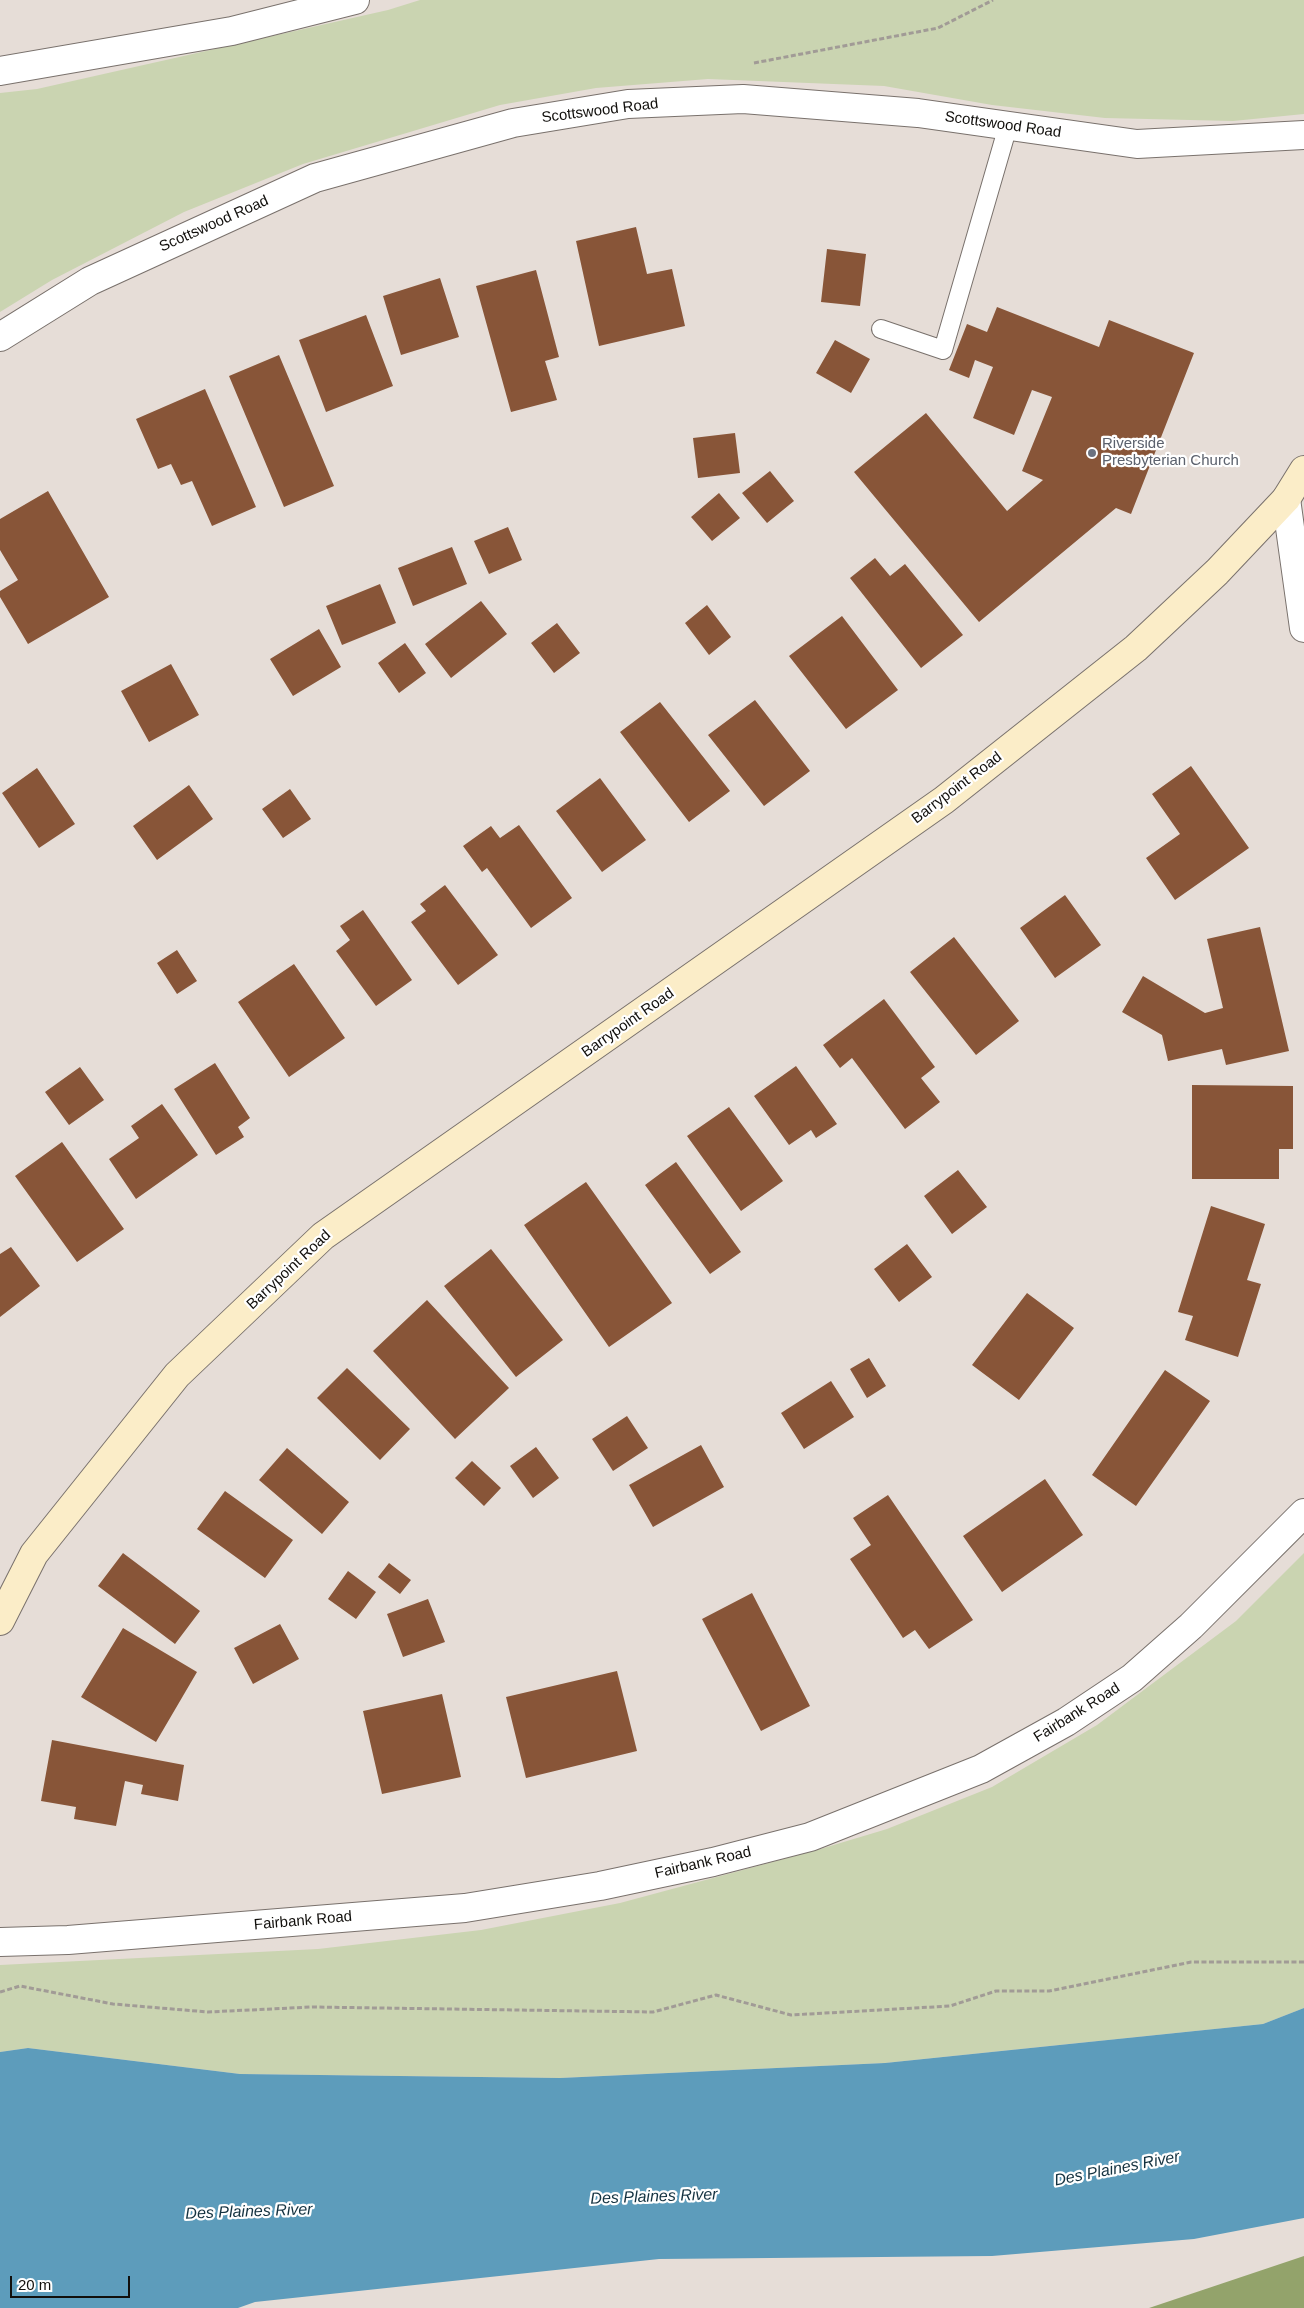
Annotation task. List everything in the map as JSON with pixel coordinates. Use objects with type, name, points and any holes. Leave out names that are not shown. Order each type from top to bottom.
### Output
[{"type":"street","points":[[0,71],[22,69],[232,31],[355,0]]},
{"type":"street","name":"Scottswood Road","points":[[0,337],[90,281],[315,178],[513,122],[628,104],[743,99],[918,113],[1137,144],[1304,136]]},
{"type":"street","name":"Barrypoint Road","points":[[0,1621],[34,1554],[177,1375],[323,1236],[944,800],[1136,648],[1216,572],[1286,499],[1304,470]]},
{"type":"street","points":[[1286,499],[1304,628]]},
{"type":"street","name":"Fairbank Road","points":[[0,1942],[68,1940],[465,1908],[600,1886],[713,1862],[810,1837],[981,1769],[1066,1722],[1132,1678],[1191,1626],[1304,1512]]},
{"type":"lane","points":[[881,328],[943,350],[1008,126]]},
{"type":"path","points":[[743,99],[743,65],[816,53],[938,28],[993,0]]},
{"type":"path","points":[[0,1992],[20,1986],[113,2004],[208,2012],[321,2007],[653,2012],[716,1995],[792,2015],[950,2006],[996,1991],[1049,1992],[1191,1962],[1304,1962]]},
{"type":"green space","points":[[420,0],[1304,0],[1304,114],[1233,121],[1105,118],[992,105],[884,86],[708,79],[596,88],[500,105],[303,164],[184,212],[52,280],[0,312],[0,93],[37,89],[388,10]]},
{"type":"green space","points":[[1304,1553],[1304,2008],[1263,2024],[885,2063],[560,2078],[240,2074],[28,2048],[0,2052],[0,1965],[318,1949],[481,1930],[620,1903],[817,1850],[887,1829],[992,1787],[1097,1725],[1236,1621]]},
{"type":"green space","points":[[1304,2256],[1304,2308],[1149,2308]]},
{"type":"water","name":"Des Plaines River","points":[[1304,2008],[1304,2218],[1194,2239],[992,2256],[659,2259],[255,2302],[238,2308],[0,2308],[0,2052],[28,2048],[240,2074],[560,2078],[885,2063],[1263,2024]]},
{"type":"building","points":[[636,227],[647,274],[672,269],[685,326],[599,346],[576,241]]},
{"type":"building","points":[[827,249],[866,254],[860,306],[821,302]]},
{"type":"building","points":[[536,270],[559,357],[545,361],[557,400],[511,412],[476,286]]},
{"type":"building","points":[[440,278],[459,337],[401,355],[383,296]]},
{"type":"building","name":"Riverside Presbyterian Church","points":[[997,307],[1099,347],[1109,320],[1194,353],[1131,514],[1116,508],[979,622],[854,472],[926,413],[1007,511],[1043,480],[1022,471],[1052,397],[1032,390],[1014,435],[973,418],[993,367],[975,360],[969,378],[949,370],[967,324],[987,332]]},
{"type":"building","points":[[366,315],[393,386],[326,412],[299,340]]},
{"type":"building","points":[[835,340],[870,359],[851,393],[816,373]]},
{"type":"building","points":[[279,355],[334,486],[284,507],[229,376]]},
{"type":"building","points":[[205,389],[256,507],[212,526],[192,481],[181,485],[171,464],[158,469],[136,419]]},
{"type":"building","points":[[735,433],[740,473],[698,478],[693,438]]},
{"type":"building","points":[[770,471],[794,501],[767,523],[742,493]]},
{"type":"building","points":[[48,491],[109,597],[28,644],[0,597],[0,591],[18,580],[0,550],[0,519]]},
{"type":"building","points":[[719,493],[740,518],[712,541],[691,517]]},
{"type":"building","points":[[508,527],[522,560],[489,574],[474,541]]},
{"type":"building","points":[[452,547],[467,584],[413,606],[398,568]]},
{"type":"building","points":[[875,558],[890,576],[905,564],[963,635],[921,668],[850,578]]},
{"type":"building","points":[[380,584],[396,623],[342,645],[326,606]]},
{"type":"building","points":[[481,601],[507,634],[451,678],[425,644]]},
{"type":"building","points":[[707,605],[731,637],[709,655],[685,623]]},
{"type":"building","points":[[842,616],[898,690],[846,729],[789,656]]},
{"type":"building","points":[[557,623],[580,653],[554,673],[531,643]]},
{"type":"building","points":[[319,629],[341,667],[293,696],[270,659]]},
{"type":"building","points":[[405,643],[426,673],[399,693],[378,663]]},
{"type":"building","points":[[171,664],[199,715],[149,742],[121,691]]},
{"type":"building","points":[[755,700],[810,771],[764,806],[708,735]]},
{"type":"building","points":[[660,702],[730,791],[689,822],[620,732]]},
{"type":"building","points":[[1191,766],[1249,848],[1175,900],[1146,858],[1180,834],[1152,794]]},
{"type":"building","points":[[37,768],[75,824],[39,848],[2,793]]},
{"type":"building","points":[[600,778],[646,840],[602,872],[556,811]]},
{"type":"building","points":[[189,785],[213,819],[157,860],[133,826]]},
{"type":"building","points":[[290,789],[311,819],[283,838],[262,809]]},
{"type":"building","points":[[519,825],[572,898],[531,928],[487,868],[482,872],[463,846],[491,826],[500,838]]},
{"type":"building","points":[[445,885],[498,955],[458,985],[411,922],[426,911],[420,904]]},
{"type":"building","points":[[1065,895],[1101,945],[1055,978],[1020,928]]},
{"type":"building","points":[[363,910],[412,980],[376,1006],[336,951],[350,940],[340,926]]},
{"type":"building","points":[[1260,927],[1289,1051],[1226,1065],[1222,1049],[1168,1061],[1162,1035],[1122,1012],[1143,976],[1205,1013],[1223,1008],[1207,939]]},
{"type":"building","points":[[954,937],[1019,1021],[976,1055],[910,972]]},
{"type":"building","points":[[177,950],[197,981],[177,994],[157,963]]},
{"type":"building","points":[[294,964],[345,1038],[289,1077],[238,1002]]},
{"type":"building","points":[[884,999],[935,1067],[921,1078],[940,1102],[905,1129],[852,1058],[840,1068],[823,1045]]},
{"type":"building","points":[[215,1063],[250,1118],[238,1127],[244,1137],[216,1155],[174,1089]]},
{"type":"building","points":[[796,1066],[837,1124],[816,1138],[811,1130],[789,1145],[754,1096]]},
{"type":"building","points":[[80,1067],[104,1100],[69,1125],[45,1092]]},
{"type":"building","points":[[1192,1085],[1293,1086],[1293,1149],[1279,1149],[1279,1179],[1192,1179]]},
{"type":"building","points":[[162,1104],[198,1155],[136,1199],[109,1159],[139,1138],[131,1126]]},
{"type":"building","points":[[729,1107],[783,1181],[741,1211],[687,1136]]},
{"type":"building","points":[[62,1142],[124,1229],[77,1262],[15,1176]]},
{"type":"building","points":[[676,1162],[741,1252],[710,1274],[645,1185]]},
{"type":"building","points":[[958,1170],[987,1207],[952,1234],[924,1196]]},
{"type":"building","points":[[586,1182],[672,1303],[609,1347],[524,1225]]},
{"type":"building","points":[[1211,1206],[1265,1224],[1247,1280],[1261,1284],[1238,1357],[1185,1340],[1193,1316],[1178,1312]]},
{"type":"building","points":[[907,1244],[932,1277],[899,1302],[874,1269]]},
{"type":"building","points":[[11,1247],[40,1286],[0,1317],[0,1254]]},
{"type":"building","points":[[491,1249],[563,1340],[516,1377],[444,1286]]},
{"type":"building","points":[[1027,1293],[1074,1328],[1019,1400],[972,1365]]},
{"type":"building","points":[[427,1300],[509,1388],[455,1439],[373,1351]]},
{"type":"building","points":[[869,1358],[886,1386],[867,1398],[850,1369]]},
{"type":"building","points":[[347,1368],[410,1429],[380,1460],[317,1398]]},
{"type":"building","points":[[1165,1370],[1210,1401],[1136,1506],[1092,1475]]},
{"type":"building","points":[[831,1381],[854,1417],[804,1449],[781,1413]]},
{"type":"building","points":[[627,1416],[648,1448],[613,1471],[592,1439]]},
{"type":"building","points":[[701,1445],[724,1487],[653,1527],[629,1485]]},
{"type":"building","points":[[536,1447],[559,1478],[533,1498],[510,1466]]},
{"type":"building","points":[[287,1448],[349,1502],[322,1534],[259,1480]]},
{"type":"building","points":[[472,1461],[501,1488],[484,1506],[455,1478]]},
{"type":"building","points":[[1045,1479],[1083,1535],[1002,1592],[963,1536]]},
{"type":"building","points":[[225,1491],[293,1540],[265,1578],[197,1529]]},
{"type":"building","points":[[888,1495],[973,1620],[929,1649],[915,1630],[903,1638],[850,1559],[871,1545],[853,1518]]},
{"type":"building","points":[[123,1553],[200,1611],[175,1644],[98,1586]]},
{"type":"building","points":[[389,1563],[411,1580],[400,1594],[378,1577]]},
{"type":"building","points":[[348,1571],[376,1592],[356,1619],[328,1599]]},
{"type":"building","points":[[752,1593],[810,1706],[761,1731],[702,1619]]},
{"type":"building","points":[[428,1599],[445,1642],[403,1657],[387,1614]]},
{"type":"building","points":[[280,1624],[299,1659],[253,1684],[234,1648]]},
{"type":"building","points":[[123,1628],[197,1672],[156,1742],[81,1697]]},
{"type":"building","points":[[617,1671],[637,1751],[526,1778],[506,1697]]},
{"type":"building","points":[[442,1694],[461,1777],[382,1794],[363,1711]]},
{"type":"building","points":[[52,1740],[184,1765],[178,1801],[141,1794],[143,1785],[125,1781],[116,1826],[74,1819],[76,1807],[41,1801]]},
{"type":"place","name":"Riverside Presbyterian Church","points":[[1092,453]]}]
